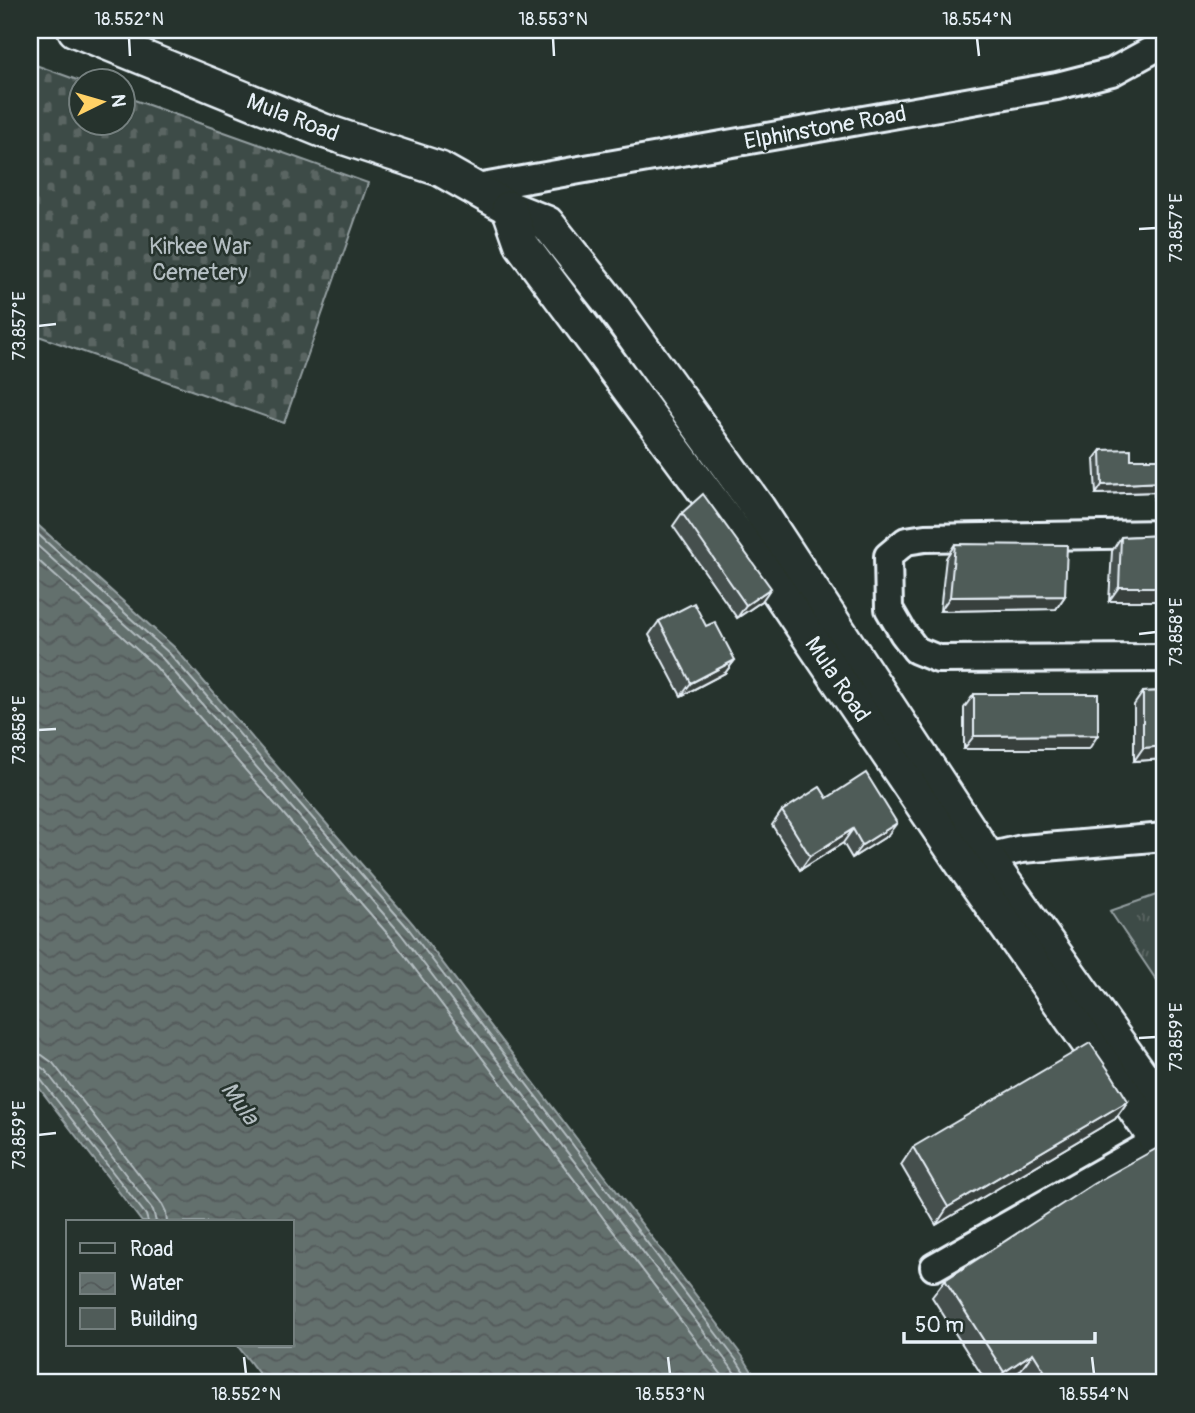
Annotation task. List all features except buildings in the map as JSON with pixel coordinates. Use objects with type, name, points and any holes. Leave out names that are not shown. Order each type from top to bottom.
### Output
[{"type":"main road","name":"Mula Road","points":[[75,30],[324,131],[440,169],[509,208],[547,223],[612,305],[758,508],[820,627],[1163,1143]]},
{"type":"main road","name":"Mula Road","points":[[509,208],[522,245],[770,579],[820,627]]},
{"type":"main road","points":[[693,475],[720,456]]},
{"type":"main road","name":"Mula Road","points":[[975,860],[1165,1109]]},
{"type":"street","name":"Elphinstone Road","points":[[477,188],[1057,86],[1112,72],[1165,43]]},
{"type":"street","points":[[1165,534],[925,538],[906,541],[888,556],[889,609],[916,650],[938,659],[1165,658]]},
{"type":"street","points":[[975,860],[1022,849],[1165,837]]},
{"type":"street","points":[[934,1267],[1163,1143]]},
{"type":"green space","name":"Kirkee War Cemetery","points":[[30,63],[66,76],[66,136],[136,136],[136,101],[368,183],[284,423],[30,333]]},
{"type":"green space","points":[[1165,892],[1165,993],[1110,911]]},
{"type":"water","name":"Mula","points":[[30,518],[174,647],[413,924],[743,1357],[759,1383],[266,1383],[238,1346],[294,1346],[294,1220],[140,1220],[30,1076]]}]
